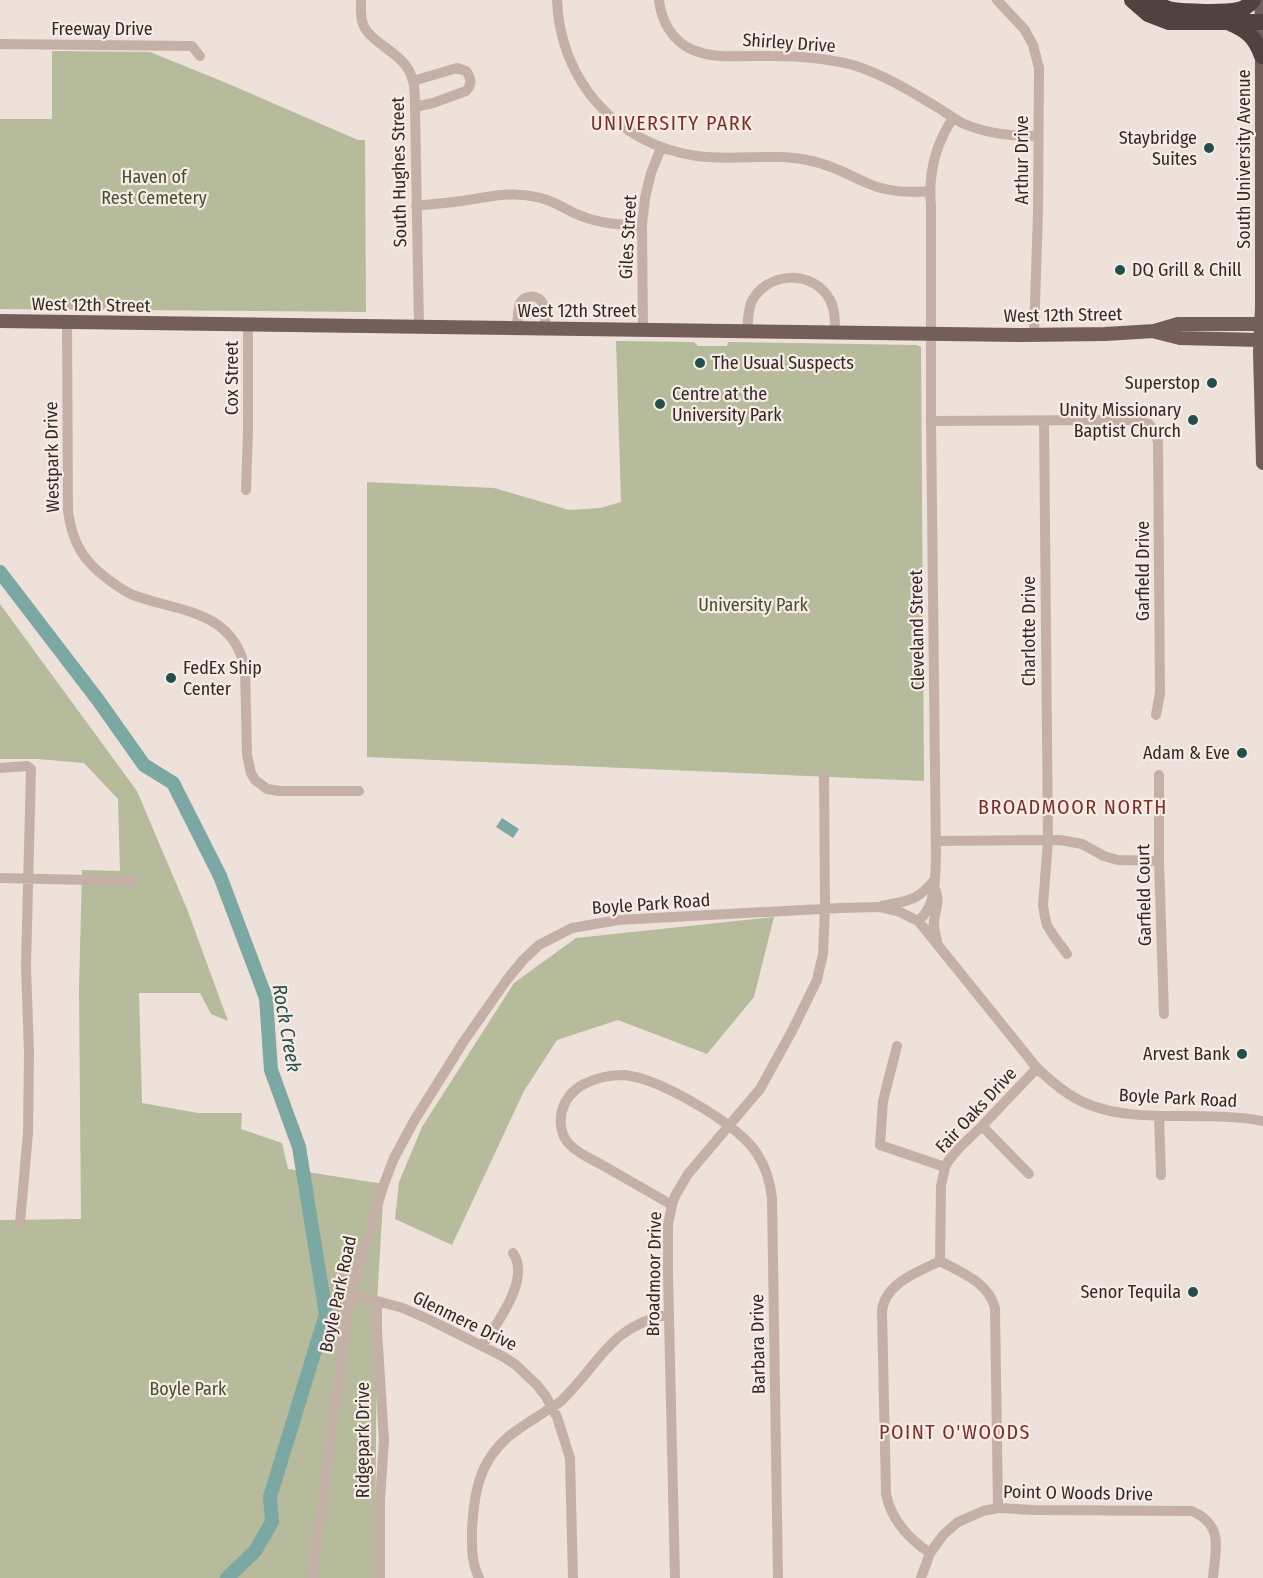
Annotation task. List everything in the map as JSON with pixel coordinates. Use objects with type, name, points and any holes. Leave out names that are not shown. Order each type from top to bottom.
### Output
[{"type":"highway","points":[[1132,0],[1148,14],[1169,22],[1263,22]]},
{"type":"highway","points":[[1151,0],[1162,7],[1182,11],[1231,12],[1248,6],[1253,0]]},
{"type":"highway","points":[[1226,21],[1249,33],[1258,45],[1262,56]]},
{"type":"main road","name":"South University Avenue","points":[[1261,0],[1263,22],[1263,463]]},
{"type":"main road","name":"West 12th Street","points":[[0,321],[1034,335],[1154,331],[1178,324],[1262,324]]},
{"type":"main road","name":"West 12th Street","points":[[1154,331],[1180,338],[1262,339]]},
{"type":"street","name":"South Hughes Street","points":[[361,0],[363,24],[366,30],[402,61],[413,81],[419,327]]},
{"type":"street","points":[[557,0],[558,20],[564,47],[574,70],[590,95],[623,127],[661,148],[704,157],[804,159],[834,167],[881,188],[900,191],[930,190]]},
{"type":"street","name":"Shirley Drive","points":[[659,0],[662,16],[670,32],[693,50],[728,56],[808,57],[852,65],[885,77],[917,94],[953,118],[977,129],[997,134],[1038,136]]},
{"type":"street","name":"Arthur Drive","points":[[1000,1],[1030,40],[1036,56],[1040,81],[1034,335]]},
{"type":"street","name":"Freeway Drive","points":[[0,45],[192,46],[200,56]]},
{"type":"street","points":[[413,81],[457,68],[466,72],[471,80],[466,92],[415,107]]},
{"type":"street","name":"Cleveland Street","points":[[918,921],[924,916],[935,884],[936,841],[930,190],[936,151],[953,118]]},
{"type":"street","name":"Giles Street","points":[[643,329],[642,225],[646,190],[661,148]]},
{"type":"street","points":[[416,206],[520,194],[547,199],[595,221],[642,225]]},
{"type":"street","points":[[747,331],[748,314],[754,297],[768,284],[787,277],[809,281],[826,294],[832,305],[835,332]]},
{"type":"street","points":[[518,328],[519,305],[524,299],[532,297],[540,299],[544,306],[545,329]]},
{"type":"street","name":"Westpark Drive","points":[[67,323],[68,512],[74,535],[83,555],[92,567],[121,589],[141,598],[202,615],[231,637],[241,655],[244,668],[247,755],[251,773],[259,784],[267,789],[280,791],[359,791]]},
{"type":"street","name":"Cox Street","points":[[246,490],[248,325]]},
{"type":"street","name":"Garfield Drive","points":[[1044,421],[1135,420],[1153,428],[1158,442],[1160,528],[1160,693],[1156,715]]},
{"type":"street","points":[[931,421],[1044,421]]},
{"type":"street","name":"Charlotte Drive","points":[[1044,421],[1048,840],[1043,905],[1047,925],[1067,954]]},
{"type":"street","points":[[0,768],[27,766],[31,770],[26,966],[29,1053],[28,1133],[20,1222]]},
{"type":"street","name":"Garfield Court","points":[[1159,775],[1164,1014]]},
{"type":"street","name":"Broadmoor Drive","points":[[675,1578],[668,1225],[672,1205],[688,1173],[747,1106],[759,1089],[784,1047],[817,980],[823,954],[825,908],[824,776]]},
{"type":"street","points":[[936,841],[1060,840],[1082,844],[1104,856],[1118,860],[1159,861]]},
{"type":"street","points":[[0,878],[133,881]]},
{"type":"street","points":[[879,907],[913,899],[935,884],[938,901],[934,929],[938,946]]},
{"type":"street","name":"Boyle Park Road","points":[[312,1578],[351,1294],[394,1158],[414,1121],[464,1041],[506,981],[539,945],[572,928],[618,920],[825,908],[879,907],[900,912],[918,921],[1037,1068],[1059,1088],[1090,1105],[1124,1114],[1263,1120]]},
{"type":"street","points":[[897,1046],[883,1101],[880,1145],[945,1167]]},
{"type":"street","name":"Fair Oaks Drive","points":[[940,1261],[941,1186],[945,1167],[960,1147],[1037,1068]]},
{"type":"street","name":"Barbara Drive","points":[[672,1205],[569,1145],[562,1133],[561,1122],[567,1098],[577,1088],[594,1080],[623,1075],[664,1088],[690,1101],[742,1137],[757,1154],[766,1170],[770,1183],[778,1578]]},
{"type":"street","points":[[1159,1116],[1161,1175]]},
{"type":"street","points":[[982,1126],[1029,1174]]},
{"type":"street","points":[[483,1345],[512,1294],[519,1272],[518,1261],[513,1252]]},
{"type":"street","points":[[930,1553],[919,1545],[898,1522],[891,1511],[886,1494],[882,1311],[885,1299],[892,1289],[919,1271],[940,1261],[982,1285],[995,1308],[998,1508]]},
{"type":"street","name":"Glenmere Drive","points":[[351,1294],[403,1308],[483,1345],[504,1357],[536,1384],[552,1407],[563,1433],[571,1469],[573,1578]]},
{"type":"street","name":"Ridgepark Drive","points":[[377,1302],[384,1440],[380,1500],[380,1578]]},
{"type":"street","points":[[479,1578],[471,1553],[473,1508],[478,1481],[491,1457],[515,1431],[561,1401],[621,1333],[642,1322],[669,1314]]},
{"type":"street","name":"Point O Woods Drive","points":[[921,1578],[930,1553],[944,1534],[958,1522],[976,1513],[998,1508],[1192,1511],[1204,1518],[1214,1529],[1217,1548],[1213,1578]]},
{"type":"green space","name":"Haven of Rest Cemetery","points":[[52,51],[150,52],[358,140],[365,140],[366,312],[0,309],[0,119],[52,119]]},
{"type":"green space","name":"University Park","points":[[616,341],[694,342],[698,346],[727,346],[728,342],[917,345],[921,347],[924,781],[367,757],[367,482],[494,488],[569,510],[600,508],[621,502]]},
{"type":"green space","name":"Boyle Park","points":[[0,604],[137,791],[187,909],[228,1021],[211,1014],[200,993],[139,993],[142,1103],[198,1113],[242,1113],[241,1129],[282,1143],[288,1169],[384,1184],[377,1302],[375,1578],[0,1578],[0,1220],[81,1219],[79,989],[82,870],[120,871],[118,799],[84,763],[38,759],[0,759]]},
{"type":"green space","points":[[774,917],[754,997],[707,1054],[618,1020],[557,1040],[524,1091],[452,1245],[395,1219],[399,1182],[422,1127],[514,983],[576,938]]},
{"type":"water","points":[[502,818],[519,829],[513,838],[496,827]]},
{"type":"waterway","name":"Rock Creek","points":[[0,572],[98,700],[144,765],[173,783],[220,876],[266,998],[271,1070],[299,1147],[326,1314],[270,1497],[272,1522],[255,1551],[227,1578]]},
{"type":"place","name":"Staybridge Suites","points":[[1209,148]]},
{"type":"place","name":"DQ Grill & Chill","points":[[1120,270]]},
{"type":"place","name":"The Usual Suspects","points":[[700,363]]},
{"type":"place","name":"Superstop","points":[[1212,383]]},
{"type":"place","name":"Centre at the University Park","points":[[660,404]]},
{"type":"place","name":"Unity Missionary Baptist Church","points":[[1193,420]]},
{"type":"place","name":"FedEx Ship Center","points":[[171,678]]},
{"type":"place","name":"Adam & Eve","points":[[1242,753]]},
{"type":"place","name":"Arvest Bank","points":[[1242,1054]]},
{"type":"place","name":"Senor Tequila","points":[[1193,1292]]},
{"type":"district","name":"UNIVERSITY PARK","points":[[672,123]]},
{"type":"district","name":"BROADMOOR NORTH","points":[[1073,807]]},
{"type":"district","name":"POINT O'WOODS","points":[[955,1432]]}]
